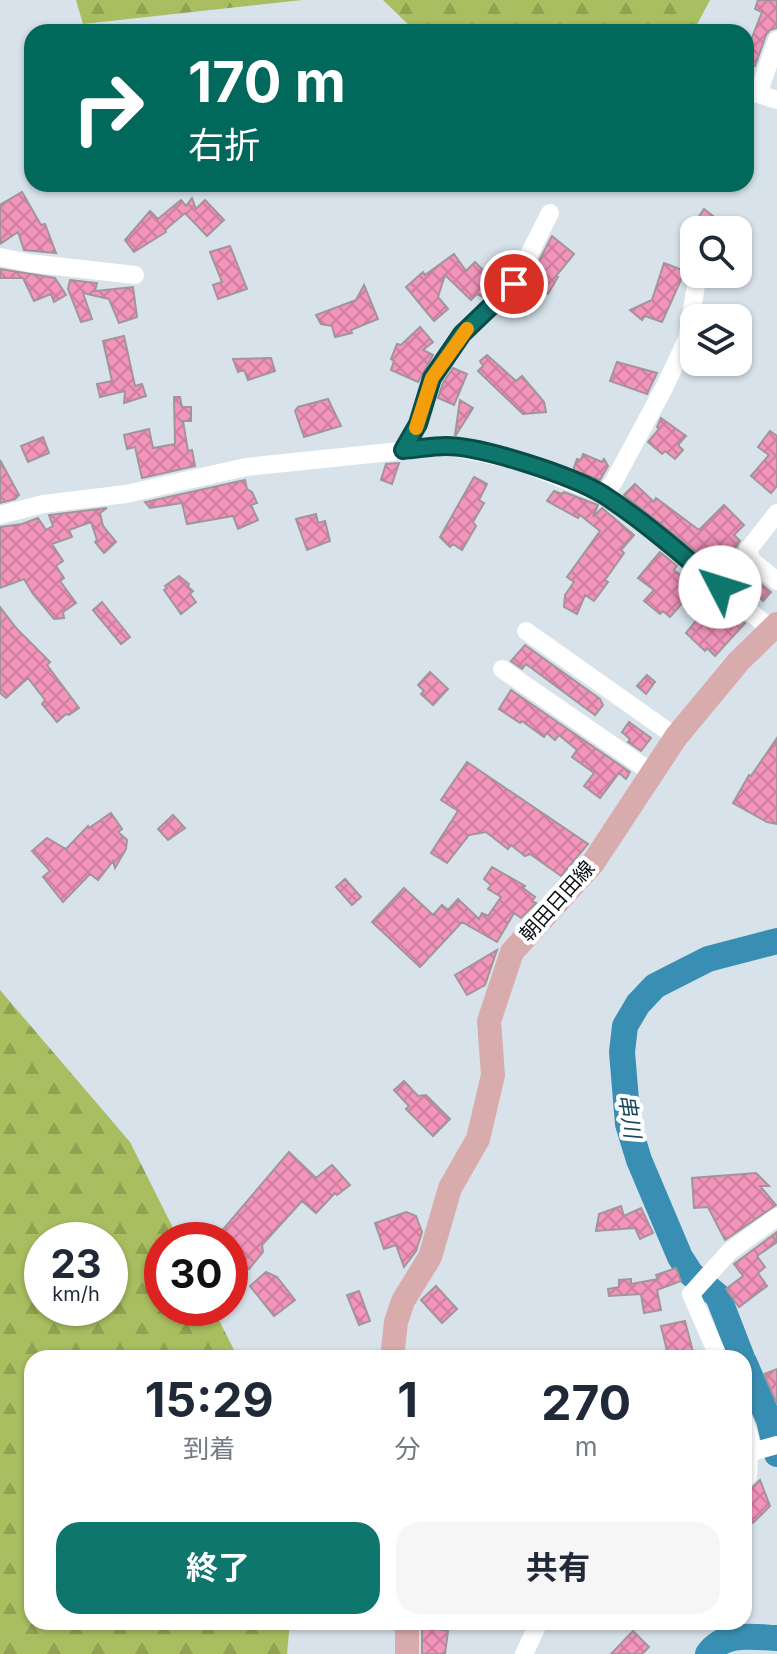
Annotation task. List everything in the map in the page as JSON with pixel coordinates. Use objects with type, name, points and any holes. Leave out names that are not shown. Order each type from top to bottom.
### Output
[{"type":"main road","name":"朝田日田線","points":[[393,1350],[396,1322],[403,1301],[430,1257],[450,1188],[478,1139],[493,1075],[489,1021],[512,952],[593,863],[676,737],[739,661],[774,627]]},
{"type":"main road","points":[[407,1630],[407,1654]]},
{"type":"street","points":[[777,40],[758,94],[777,100]]},
{"type":"street","points":[[403,450],[418,424],[432,378],[462,334],[514,284],[550,213]]},
{"type":"street","points":[[0,257],[135,275]]},
{"type":"street","points":[[604,495],[658,399],[687,339],[696,288]]},
{"type":"street","points":[[0,515],[43,504],[126,494],[246,467],[448,446],[515,460],[604,495],[774,627]]},
{"type":"street","points":[[777,513],[748,550],[752,561],[777,581]]},
{"type":"street","points":[[526,631],[676,737]]},
{"type":"street","points":[[502,669],[651,772]]},
{"type":"street","points":[[716,1350],[691,1294],[730,1251],[777,1217]]},
{"type":"street","points":[[752,1452],[777,1445]]},
{"type":"street","points":[[524,1654],[535,1630]]},
{"type":"green space","points":[[76,0],[302,0],[83,24]]},
{"type":"green space","points":[[383,0],[710,0],[697,24],[408,24]]},
{"type":"green space","points":[[0,990],[130,1142],[170,1222],[144,1222],[144,1326],[222,1326],[234,1350],[24,1350],[24,1630],[289,1630],[287,1654],[0,1654]]},
{"type":"building","points":[[758,0],[777,0],[777,28],[766,35],[755,66],[754,32],[762,12],[755,9]]},
{"type":"building","points":[[22,192],[41,225],[45,224],[56,253],[24,250],[18,232],[0,244],[0,205]]},
{"type":"building","points":[[192,198],[196,209],[205,200],[224,220],[207,236],[185,213],[166,232],[134,252],[125,240],[150,211],[158,219],[181,200],[186,206]]},
{"type":"building","points":[[704,209],[713,216],[699,216]]},
{"type":"building","points":[[552,236],[574,254],[556,276],[548,294],[534,286],[531,276]]},
{"type":"building","points":[[230,246],[247,289],[218,299],[213,285],[222,282],[210,252]]},
{"type":"building","points":[[454,254],[466,271],[475,262],[489,276],[493,270],[503,278],[483,297],[477,294],[471,300],[445,275],[438,297],[448,309],[434,321],[406,287],[423,272],[425,275]]},
{"type":"building","points":[[664,263],[680,269],[680,282],[662,322],[645,316],[642,320],[630,310],[652,300]]},
{"type":"building","points":[[0,269],[55,278],[66,295],[54,302],[51,294],[34,301],[23,278],[0,278]]},
{"type":"building","points":[[70,280],[97,283],[95,291],[133,287],[137,317],[119,323],[109,299],[83,293],[92,319],[81,322],[68,289]]},
{"type":"building","points":[[364,285],[378,319],[351,330],[352,333],[335,337],[332,326],[321,324],[316,315],[356,300]]},
{"type":"building","points":[[420,327],[433,342],[423,350],[433,355],[418,382],[391,370],[394,361],[391,359],[397,344],[401,345]]},
{"type":"building","points":[[124,336],[135,386],[142,384],[146,396],[124,403],[125,391],[100,397],[97,384],[112,381],[103,341]]},
{"type":"building","points":[[487,355],[516,381],[522,376],[544,402],[546,412],[523,414],[478,371],[483,366],[480,361]]},
{"type":"building","points":[[271,358],[275,371],[248,380],[244,370],[238,372],[233,359]]},
{"type":"building","points":[[617,362],[657,373],[647,394],[610,381]]},
{"type":"building","points":[[453,368],[467,374],[454,405],[438,398]]},
{"type":"building","points":[[174,397],[180,397],[182,407],[191,407],[191,421],[183,421],[188,451],[192,450],[195,466],[142,478],[135,447],[127,449],[124,435],[149,429],[153,448],[175,444]]},
{"type":"building","points":[[328,399],[341,426],[304,437],[295,411],[298,407]]},
{"type":"building","points":[[460,400],[473,408],[455,435]]},
{"type":"building","points":[[661,418],[686,436],[678,445],[683,450],[675,459],[665,451],[662,454],[648,442],[659,429]]},
{"type":"building","points":[[770,431],[777,436],[777,486],[771,493],[751,476],[769,455],[758,447]]},
{"type":"building","points":[[43,437],[49,453],[28,462],[21,446]]},
{"type":"building","points":[[583,454],[602,462],[604,459],[608,466],[600,480],[573,470],[577,459],[581,460]]},
{"type":"building","points":[[0,460],[19,495],[0,503]]},
{"type":"building","points":[[399,463],[392,484],[381,480],[386,464]]},
{"type":"building","points":[[474,477],[487,484],[479,500],[484,503],[473,522],[476,526],[462,550],[453,544],[450,547],[440,537]]},
{"type":"building","points":[[245,480],[257,503],[251,505],[258,520],[238,529],[233,516],[187,524],[182,503],[150,508],[145,502]]},
{"type":"building","points":[[635,484],[654,502],[656,498],[699,530],[724,505],[744,525],[734,535],[740,541],[733,552],[744,570],[771,592],[763,601],[755,593],[751,596],[723,568],[720,571],[624,495]]},
{"type":"building","points":[[554,491],[598,505],[593,517],[602,508],[634,535],[621,550],[624,553],[605,580],[608,582],[594,601],[585,595],[577,614],[564,607],[565,595],[574,582],[567,577],[600,531],[580,515],[578,518],[547,501]]},
{"type":"building","points":[[107,508],[100,513],[103,526],[116,542],[104,553],[95,542],[91,522],[69,530],[72,537],[52,544],[63,561],[56,566],[64,578],[60,581],[76,603],[63,612],[64,618],[54,619],[24,579],[0,588],[0,527],[38,518],[46,530],[53,526],[49,515]]},
{"type":"building","points":[[316,514],[318,523],[325,521],[330,541],[307,550],[296,519]]},
{"type":"building","points":[[660,552],[677,566],[674,570],[696,588],[699,585],[745,623],[715,656],[686,633],[701,615],[684,601],[670,617],[663,611],[660,614],[644,601],[654,590],[638,578]]},
{"type":"building","points":[[179,576],[189,584],[193,591],[190,594],[196,602],[181,614],[164,590]]},
{"type":"building","points":[[102,602],[130,637],[121,644],[93,610]]},
{"type":"building","points":[[0,607],[50,662],[47,665],[79,708],[57,722],[42,704],[45,700],[28,678],[6,698],[0,693]]},
{"type":"building","points":[[525,645],[600,699],[603,705],[595,715],[526,664],[522,669],[511,661]]},
{"type":"building","points":[[430,672],[448,689],[433,705],[421,694],[424,691],[418,685]]},
{"type":"building","points":[[647,675],[655,682],[646,694],[637,686]]},
{"type":"building","points":[[511,690],[630,772],[626,779],[619,773],[600,798],[584,786],[594,773],[572,757],[577,750],[559,735],[555,740],[547,733],[544,737],[499,709]]},
{"type":"building","points":[[629,722],[651,738],[641,751],[628,742],[630,739],[622,732]]},
{"type":"building","points":[[777,738],[777,824],[767,822],[733,803],[749,775]]},
{"type":"building","points":[[467,762],[588,844],[561,876],[530,854],[525,856],[511,845],[508,849],[486,832],[469,835],[447,863],[431,853],[458,811],[441,800]]},
{"type":"building","points":[[111,813],[122,829],[118,832],[127,840],[126,849],[115,868],[113,861],[98,880],[90,874],[63,902],[43,877],[50,871],[32,851],[47,838],[66,849],[88,826]]},
{"type":"building","points":[[173,815],[185,828],[168,840],[158,829]]},
{"type":"building","points":[[492,867],[525,886],[523,888],[535,897],[532,901],[536,903],[521,918],[514,913],[497,942],[462,922],[420,967],[372,922],[404,888],[433,915],[442,905],[448,910],[458,899],[479,919],[482,913],[488,916],[501,897],[488,889],[491,885],[484,879]]},
{"type":"building","points":[[345,879],[361,897],[352,905],[336,887]]},
{"type":"building","points":[[497,950],[485,985],[467,995],[455,975]]},
{"type":"building","points":[[404,1081],[418,1096],[426,1095],[450,1119],[433,1136],[406,1109],[409,1106],[394,1090]]},
{"type":"building","points":[[289,1152],[316,1178],[332,1165],[350,1185],[337,1195],[335,1193],[316,1213],[302,1201],[262,1245],[263,1252],[249,1269],[248,1222],[229,1222]]},
{"type":"building","points":[[756,1173],[769,1186],[760,1186],[776,1205],[725,1240],[708,1207],[694,1208],[692,1178]]},
{"type":"building","points":[[621,1206],[624,1216],[641,1208],[653,1233],[640,1239],[635,1228],[596,1231],[599,1214]]},
{"type":"building","points":[[406,1212],[416,1216],[422,1232],[416,1251],[404,1267],[396,1245],[384,1249],[375,1223]]},
{"type":"building","points":[[777,1232],[777,1242],[757,1256],[765,1267],[758,1273],[767,1286],[739,1307],[726,1289],[743,1276],[734,1264]]},
{"type":"building","points":[[676,1268],[681,1281],[657,1290],[661,1310],[644,1313],[641,1294],[609,1296],[608,1289],[619,1287],[619,1280],[631,1279],[631,1284],[658,1279],[656,1275]]},
{"type":"building","points":[[266,1272],[277,1277],[295,1300],[274,1316],[250,1286]]},
{"type":"building","points":[[436,1286],[457,1309],[442,1323],[421,1300]]},
{"type":"building","points":[[359,1291],[370,1321],[359,1325],[347,1295]]},
{"type":"building","points":[[685,1321],[692,1350],[667,1350],[661,1326]]},
{"type":"building","points":[[777,1369],[777,1404],[764,1374]]},
{"type":"building","points":[[760,1480],[770,1506],[753,1523],[752,1487]]},
{"type":"building","points":[[422,1630],[448,1631],[445,1654],[422,1654]]},
{"type":"building","points":[[633,1631],[649,1647],[642,1654],[611,1654]]},
{"type":"waterway","name":"串川","points":[[739,1350],[718,1296],[691,1274],[680,1257],[639,1160],[628,1124],[622,1052],[625,1026],[638,1004],[655,986],[708,959],[777,941]]},
{"type":"waterway","name":"串川","points":[[752,1381],[769,1420],[777,1454]]},
{"type":"waterway","name":"串川","points":[[708,1654],[730,1639],[777,1638]]},
{"type":"slow traffic","points":[[416,428],[432,378],[467,329]]},
{"type":"route","points":[[514,284],[462,334],[432,378],[418,424],[403,450],[448,446],[487,452],[595,490],[643,523],[720,587]]}]
